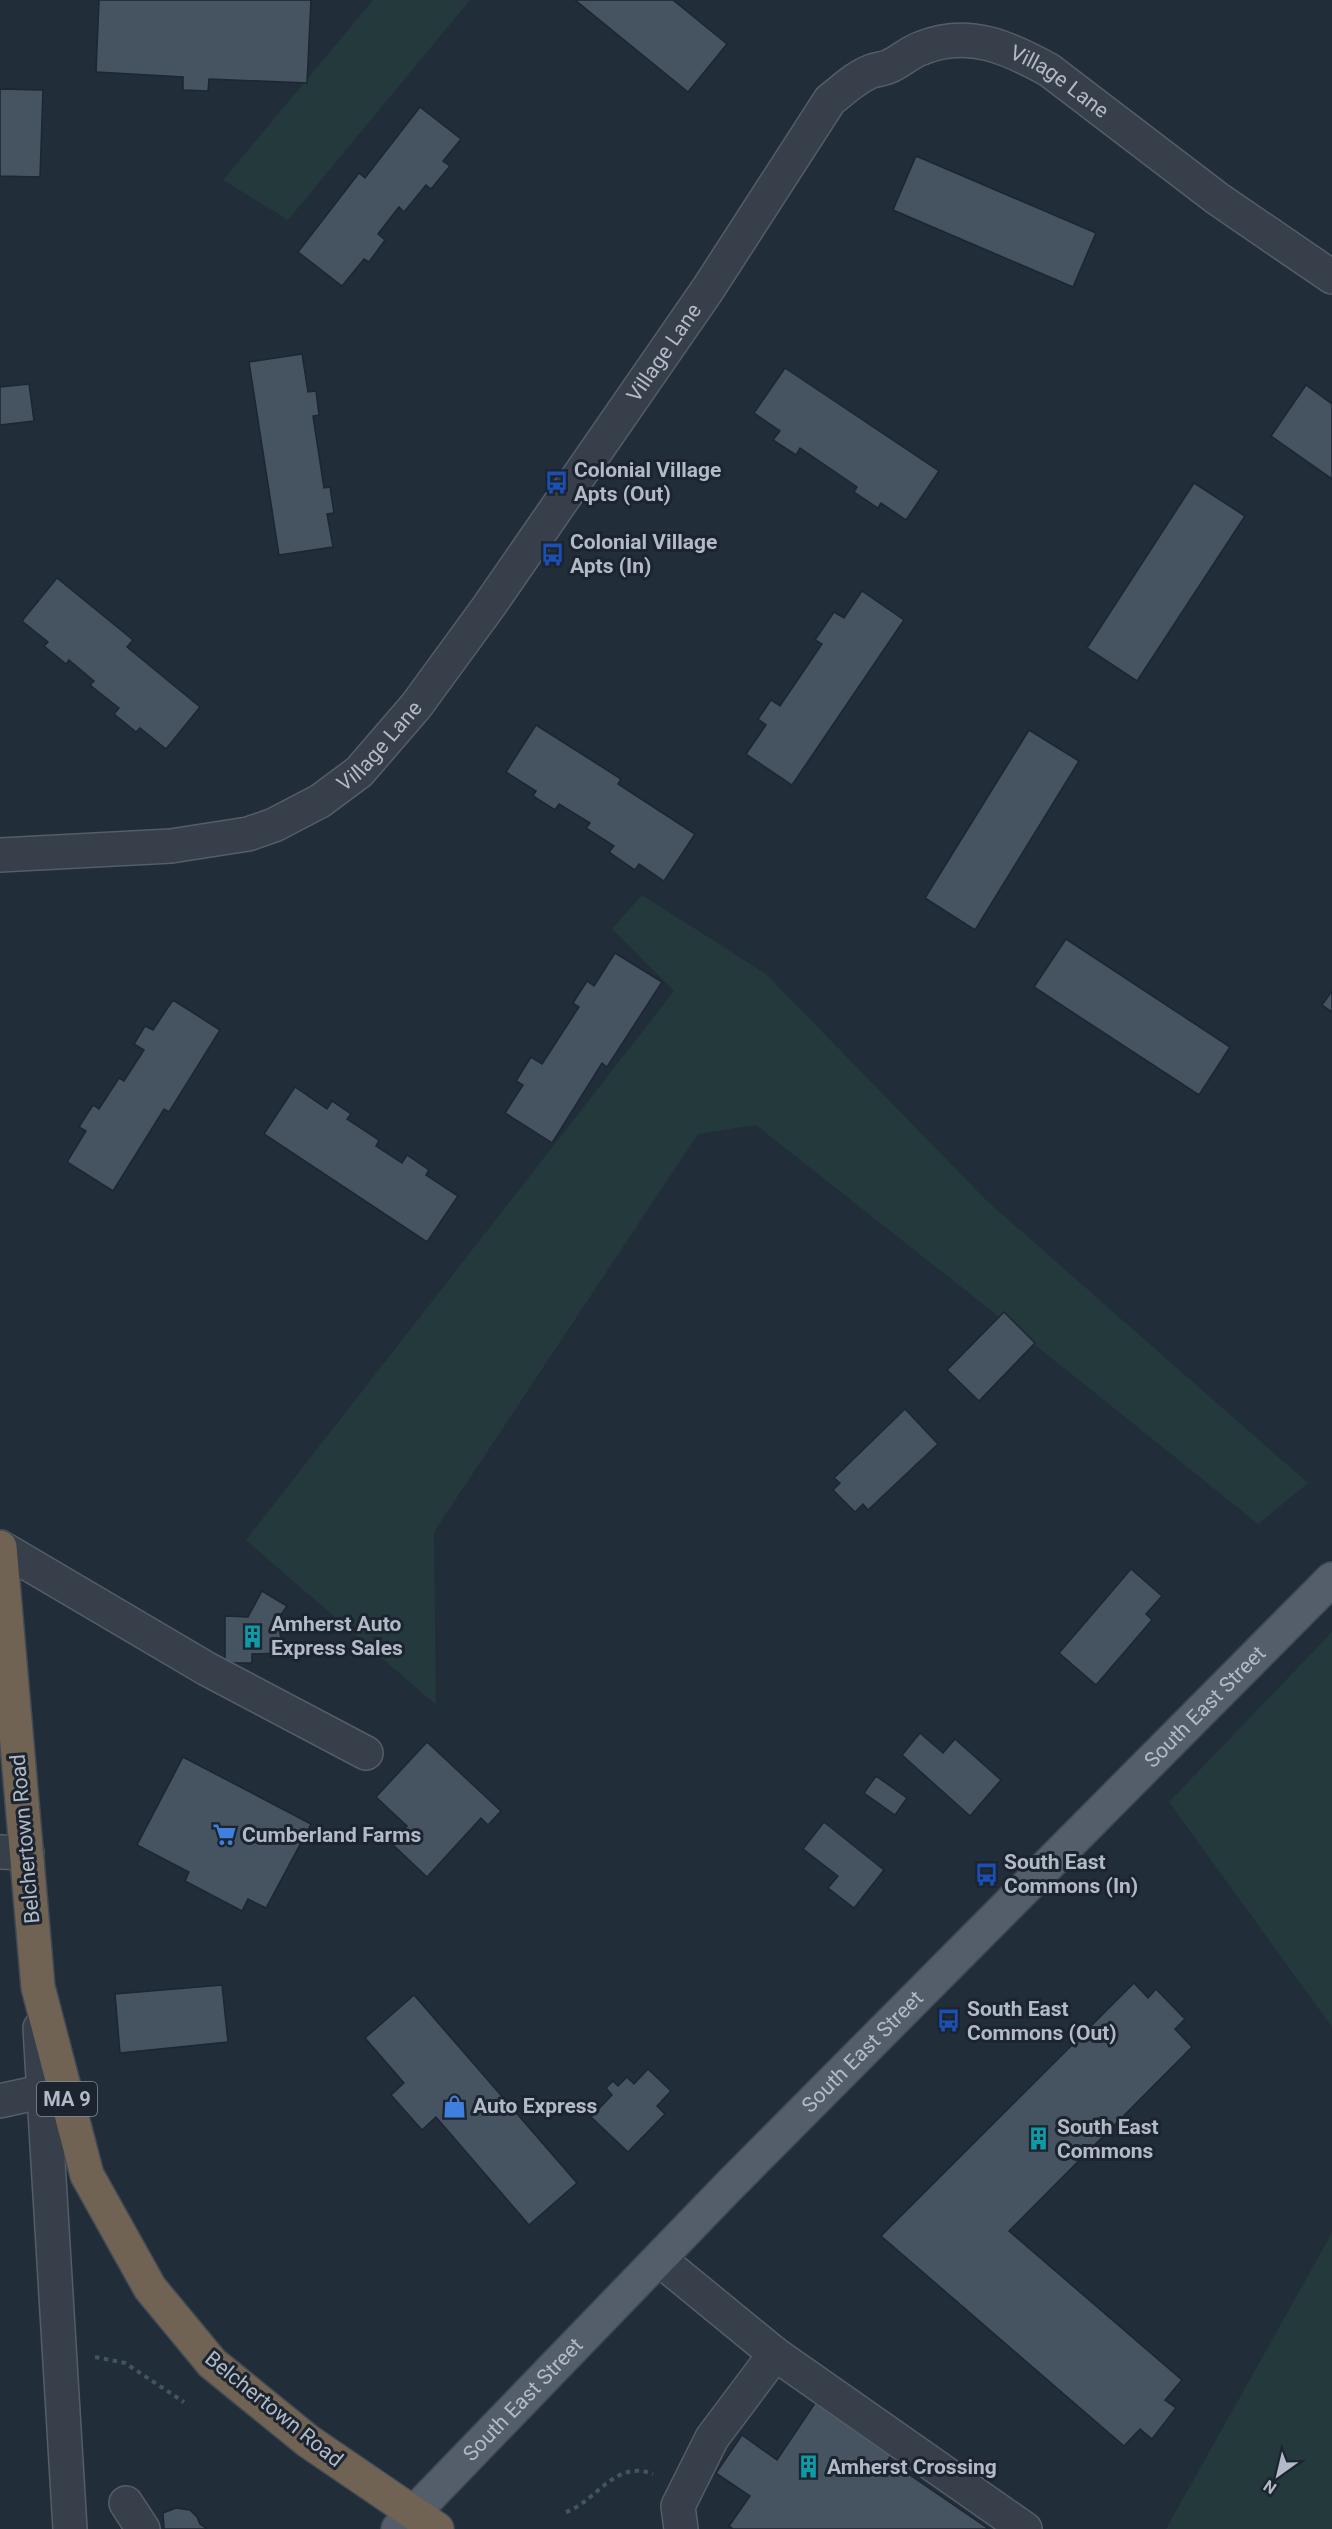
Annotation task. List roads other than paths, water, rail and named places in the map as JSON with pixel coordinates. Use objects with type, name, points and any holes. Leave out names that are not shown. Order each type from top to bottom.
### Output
[{"type":"highway","name":"Belchertown Road","points":[[0,1547],[13,1852],[38,1987],[87,2175],[150,2289],[212,2363],[416,2524]]},
{"type":"main road","name":"South East Street","points":[[416,2524],[659,2259],[1332,1579]]},
{"type":"street","name":"Village Lane","points":[[0,855],[171,846],[248,834],[274,825],[320,801],[359,772],[416,706],[489,606],[708,289],[830,100],[856,80],[872,71],[888,67],[924,47],[951,41],[972,40],[993,44],[1022,54],[1049,70],[1218,199],[1332,277]]},
{"type":"street","points":[[0,1547],[207,1669],[366,1753]]},
{"type":"street","name":"Belchertown Road","points":[[38,1987],[70,2529]]},
{"type":"street","points":[[0,2101],[45,2091]]},
{"type":"street","points":[[659,2259],[776,2354],[1025,2529]]},
{"type":"street","points":[[681,2529],[678,2506],[712,2438],[776,2354]]},
{"type":"place","name":"Colonial Village Apts (Out)","points":[[556,482]]},
{"type":"place","name":"Colonial Village Apts (In)","points":[[552,554]]},
{"type":"place","name":"Amherst Auto Express Sales","points":[[253,1636]]},
{"type":"place","name":"Cumberland Farms","points":[[224,1835]]},
{"type":"place","name":"South East Commons (In)","points":[[986,1874]]},
{"type":"place","name":"South East Commons (Out)","points":[[949,2021]]},
{"type":"place","name":"Auto Express","points":[[455,2106]]},
{"type":"place","name":"South East Commons","points":[[1039,2139]]},
{"type":"place","name":"Amherst Crossing","points":[[809,2467]]}]
